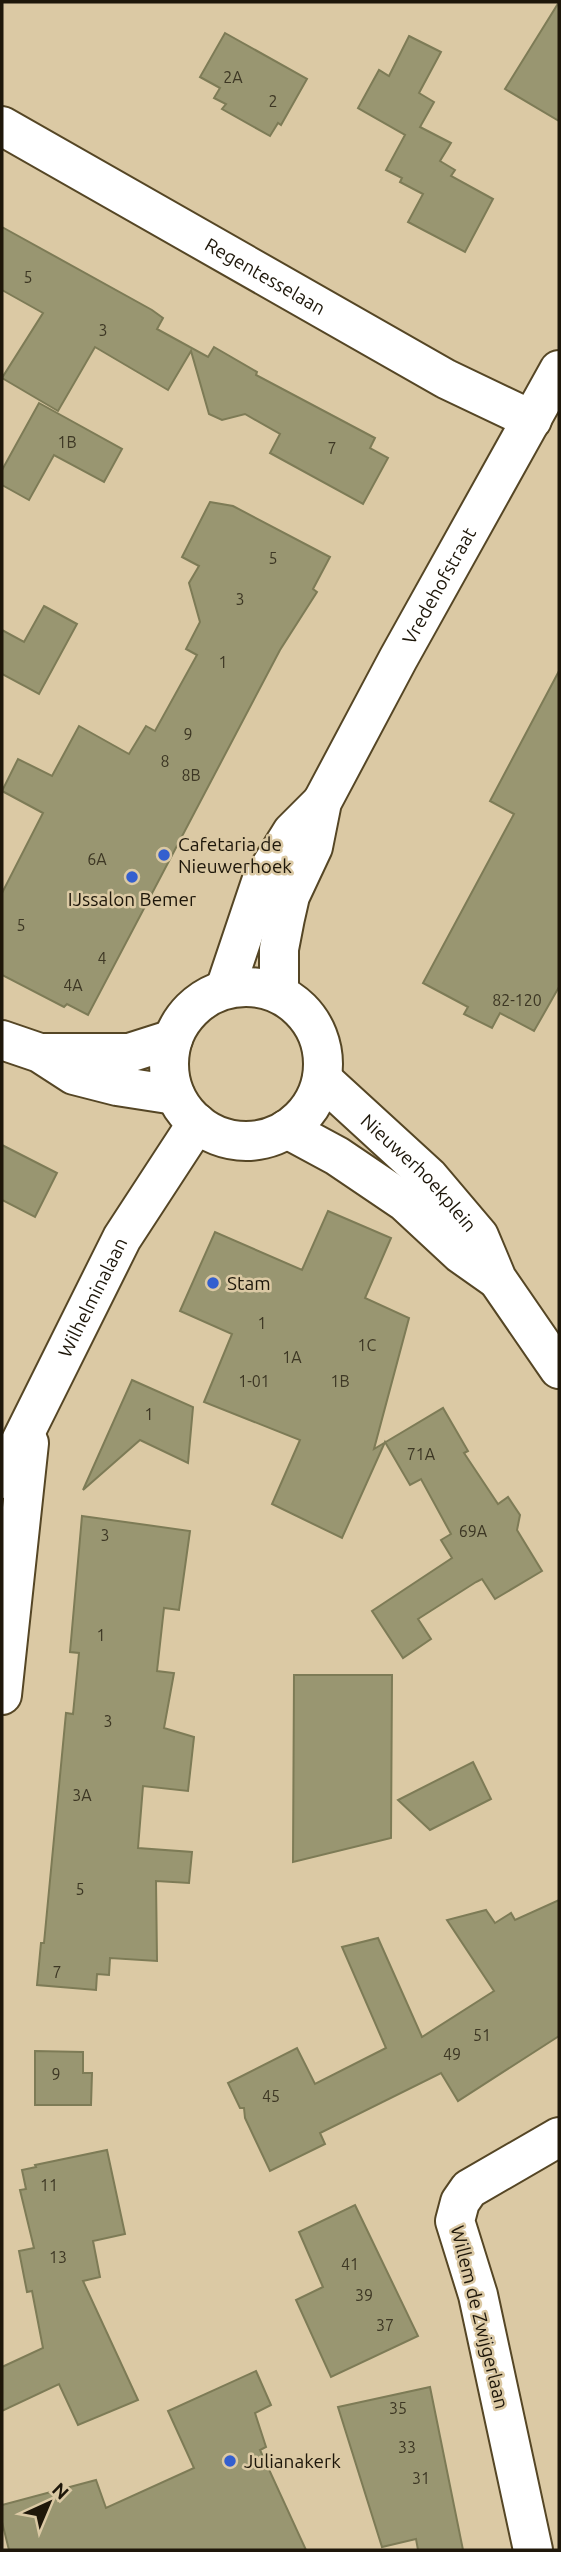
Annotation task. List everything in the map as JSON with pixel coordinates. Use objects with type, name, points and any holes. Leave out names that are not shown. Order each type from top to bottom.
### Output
[{"type":"street","name":"Regentesselaan","points":[[2,126],[446,379],[532,420]]},
{"type":"street","name":"Vredehofstraat","points":[[279,993],[279,948],[285,918],[290,897],[313,847],[322,802],[398,659],[559,370]]},
{"type":"street","name":"Vredehofstraat","points":[[225,989],[261,883],[292,832],[322,802]]},
{"type":"street","points":[[2,1040],[40,1053],[74,1075],[186,1109],[212,1134],[243,1141],[272,1136],[287,1129],[304,1116],[315,1099],[323,1079],[324,1056],[319,1037],[309,1019],[296,1004],[279,993],[259,987],[225,989],[204,999],[191,1009],[173,1039],[169,1060],[186,1109]]},
{"type":"street","points":[[40,1053],[129,1053],[173,1039]]},
{"type":"street","name":"Nieuwerhoekplein","points":[[323,1079],[429,1177],[479,1236],[497,1279],[559,1369]]},
{"type":"street","name":"Wilhelminalaan","points":[[2,1479],[186,1109]]},
{"type":"street","name":"Nieuwerhoekplein","points":[[287,1129],[337,1156],[405,1202],[461,1255],[497,1279]]},
{"type":"street","points":[[2,1695],[32,1419]]},
{"type":"street","name":"Willem de Zwijgerlaan","points":[[533,2550],[478,2295],[455,2221],[460,2202],[469,2189],[559,2137]]},
{"type":"building","points":[[559,2],[559,121],[505,89]]},
{"type":"building","points":[[225,33],[307,79],[281,125],[278,123],[270,136],[222,109],[226,104],[214,98],[220,88],[200,77]]},
{"type":"building","points":[[409,36],[441,52],[419,93],[434,102],[420,127],[451,143],[440,161],[455,170],[451,176],[493,199],[465,252],[408,222],[423,194],[400,182],[402,178],[386,170],[405,135],[358,108],[379,70],[389,76]]},
{"type":"building","points":[[2,227],[152,310],[163,318],[157,329],[208,357],[214,347],[257,372],[256,375],[375,438],[370,448],[388,458],[363,504],[270,453],[280,434],[245,414],[222,420],[209,414],[191,351],[168,390],[95,347],[58,411],[2,378],[43,313],[2,290]]},
{"type":"building","points":[[39,403],[122,449],[104,482],[54,455],[29,500],[2,485],[2,470]]},
{"type":"building","points":[[210,502],[233,506],[330,557],[313,589],[317,592],[280,650],[88,1015],[67,1004],[64,1007],[2,975],[2,893],[43,813],[2,791],[18,759],[52,776],[79,726],[129,754],[146,726],[155,731],[197,655],[186,649],[200,622],[189,583],[199,566],[182,557]]},
{"type":"building","points":[[44,606],[77,624],[39,694],[2,674],[2,630],[24,642]]},
{"type":"building","points":[[559,671],[559,987],[534,1031],[500,1013],[492,1028],[464,1014],[468,1007],[423,983],[514,814],[490,801]]},
{"type":"building","points":[[2,1145],[57,1173],[35,1217],[2,1200]]},
{"type":"building","points":[[328,1211],[391,1238],[365,1298],[409,1318],[374,1449],[385,1443],[342,1538],[272,1504],[300,1440],[204,1402],[232,1334],[180,1311],[215,1232],[302,1270]]},
{"type":"building","points":[[132,1380],[193,1407],[188,1463],[140,1440],[83,1490]]},
{"type":"building","points":[[443,1408],[468,1451],[464,1453],[498,1504],[508,1497],[520,1515],[517,1530],[542,1571],[495,1599],[482,1579],[476,1582],[418,1619],[431,1639],[403,1658],[372,1611],[452,1558],[441,1540],[451,1534],[421,1479],[410,1485],[385,1442]]},
{"type":"building","points":[[82,1516],[190,1531],[179,1610],[164,1608],[157,1671],[174,1673],[164,1728],[194,1737],[188,1791],[143,1786],[138,1848],[192,1852],[189,1883],[156,1881],[157,1961],[110,1958],[109,1975],[97,1974],[96,1990],[37,1985],[41,1943],[44,1943],[66,1713],[73,1714],[79,1653],[70,1652]]},
{"type":"building","points":[[294,1675],[392,1675],[391,1838],[293,1862]]},
{"type":"building","points":[[473,1762],[491,1799],[430,1830],[398,1800]]},
{"type":"building","points":[[559,1900],[559,2036],[458,2101],[441,2073],[320,2133],[325,2144],[270,2171],[245,2118],[244,2108],[240,2108],[228,2083],[297,2048],[315,2084],[386,2048],[342,1947],[378,1938],[422,2037],[494,1991],[447,1920],[486,1910],[495,1923],[511,1913],[515,1920]]},
{"type":"building","points":[[35,2051],[83,2052],[83,2073],[92,2073],[91,2105],[35,2105]]},
{"type":"building","points":[[107,2150],[125,2234],[93,2241],[100,2277],[83,2281],[138,2400],[78,2425],[59,2384],[2,2411],[2,2367],[43,2348],[32,2291],[27,2292],[19,2251],[34,2248],[20,2190],[26,2189],[22,2170]]},
{"type":"building","points":[[355,2205],[418,2336],[331,2377],[296,2300],[323,2287],[299,2232]]},
{"type":"building","name":"Julianakerk","points":[[256,2371],[271,2405],[255,2413],[266,2447],[260,2450],[306,2550],[9,2550],[2,2522],[2,2505],[96,2480],[106,2508],[194,2468],[168,2411]]},
{"type":"building","points":[[430,2387],[463,2550],[418,2550],[416,2539],[382,2547],[338,2407]]},
{"type":"place","name":"Cafetaria de Nieuwerhoek","points":[[164,855]]},
{"type":"place","name":"IJssalon Bemer","points":[[132,877]]},
{"type":"place","name":"Stam","points":[[213,1283]]},
{"type":"place","name":"Julianakerk","points":[[230,2461]]}]
